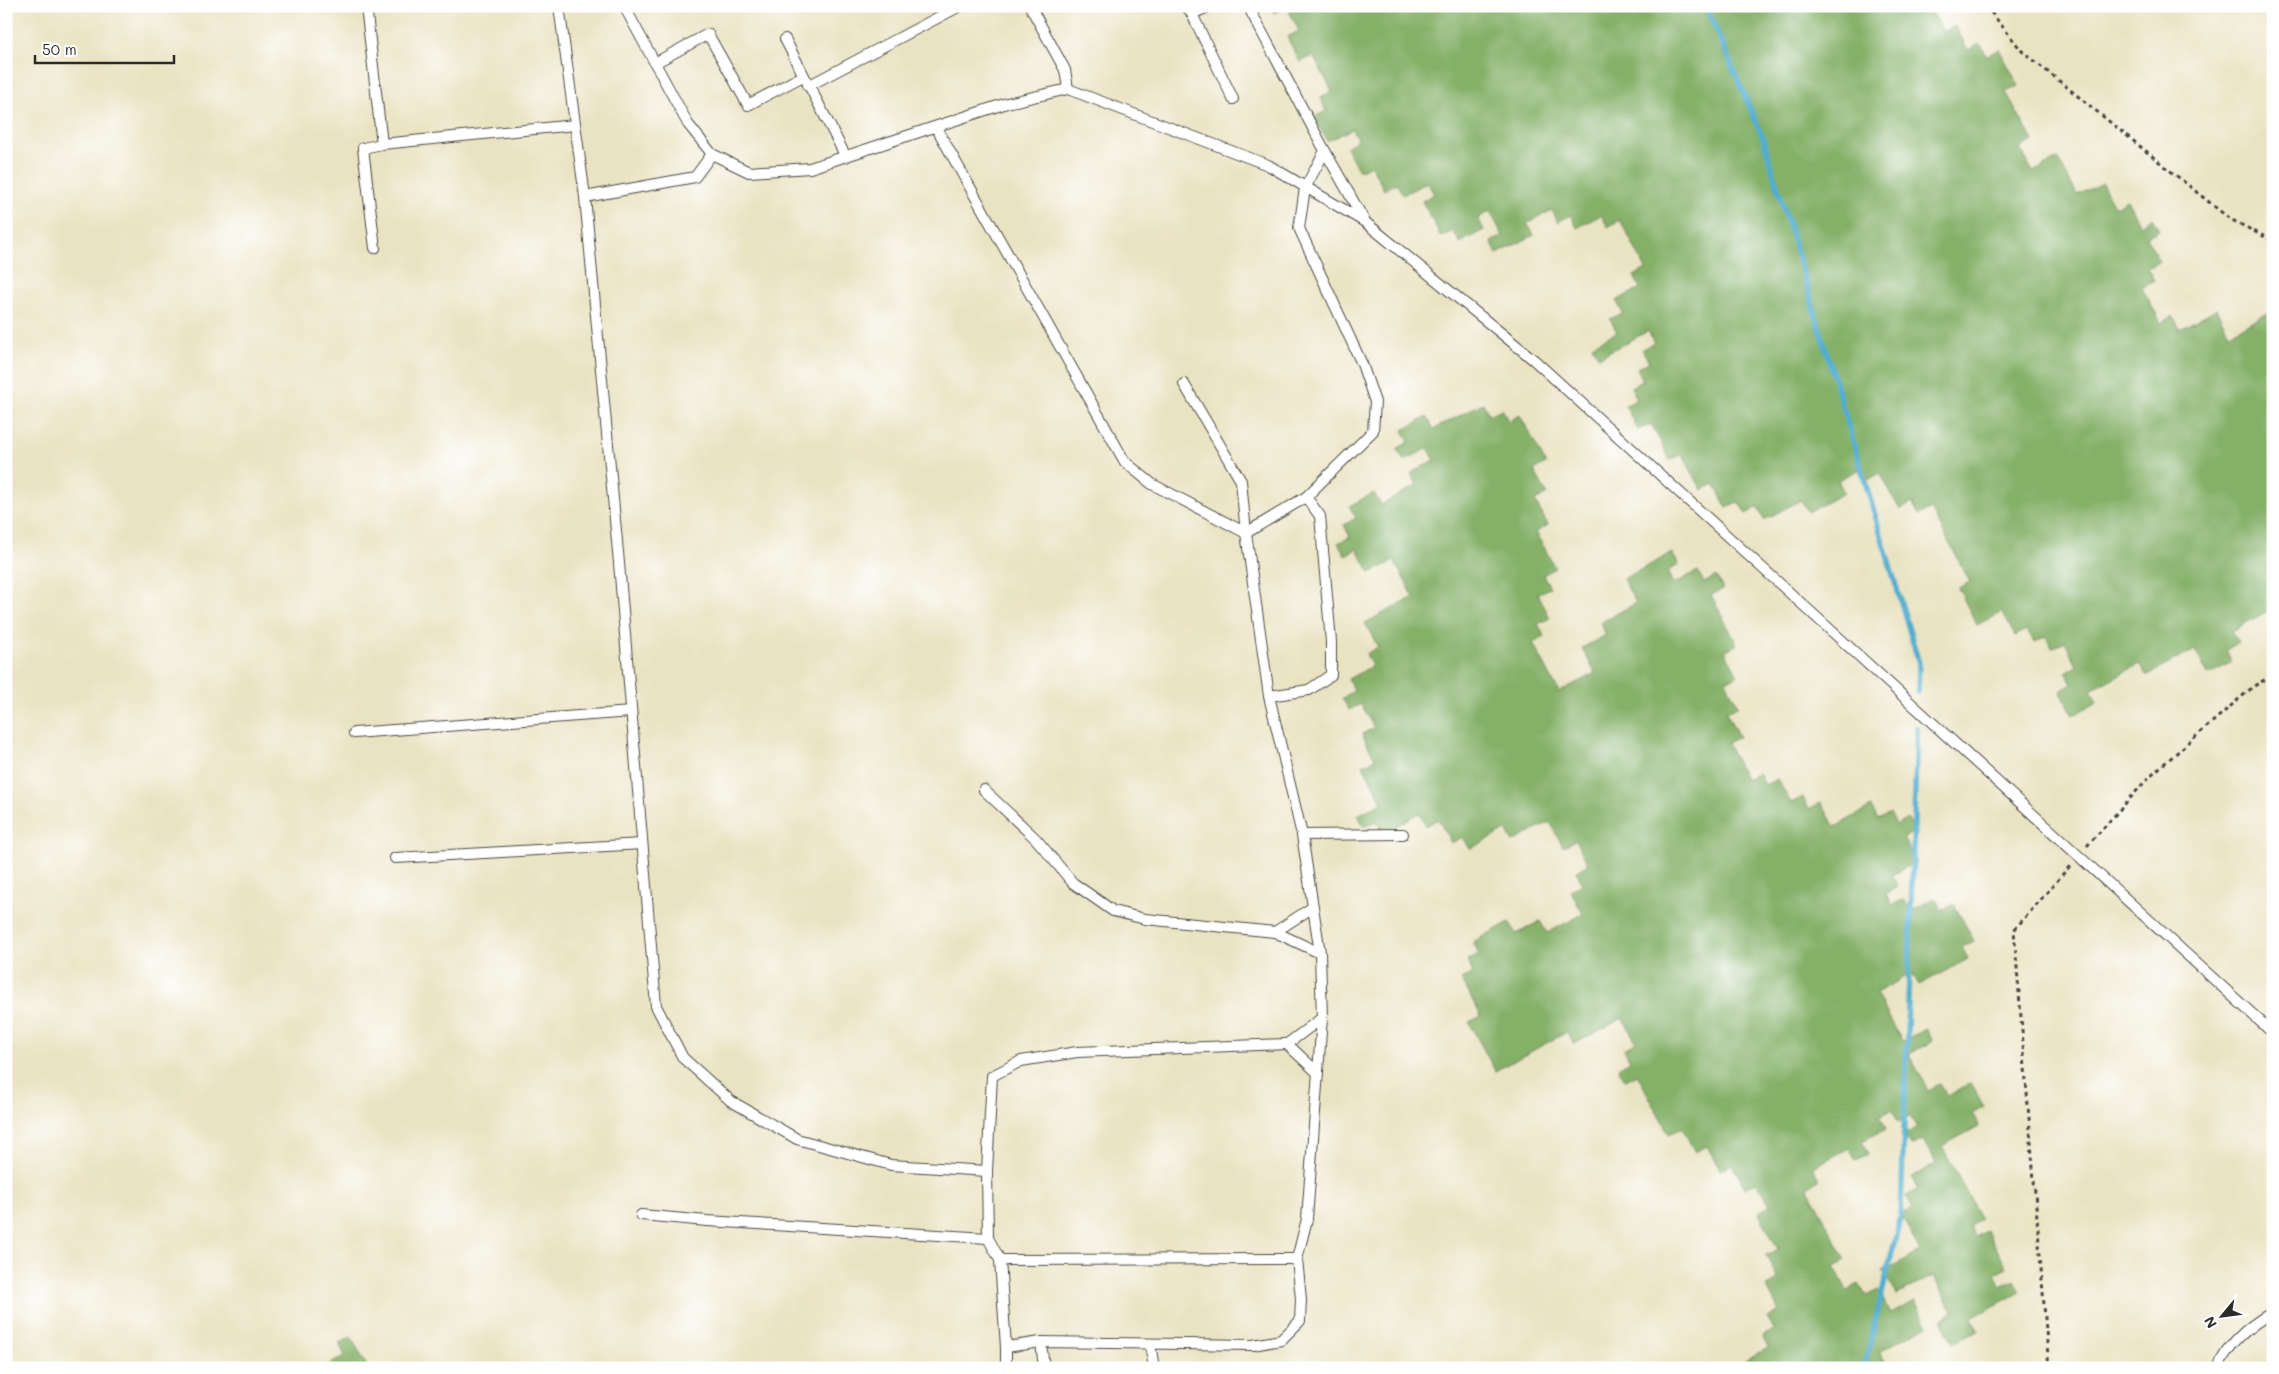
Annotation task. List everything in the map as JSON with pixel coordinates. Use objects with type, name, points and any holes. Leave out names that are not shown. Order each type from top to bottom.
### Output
[{"type":"lane","points":[[366,6],[382,144]]},
{"type":"lane","points":[[559,6],[584,197],[656,1006],[683,1058],[731,1101],[797,1139],[890,1165],[987,1171]]},
{"type":"lane","points":[[624,6],[688,124],[712,154],[749,172],[810,168],[1007,103],[1068,89],[1268,165],[1365,222],[1534,360],[2273,1033]]},
{"type":"lane","points":[[808,86],[960,6]]},
{"type":"lane","points":[[1030,6],[1065,70],[1068,89]]},
{"type":"lane","points":[[1210,6],[1189,10],[1233,99]]},
{"type":"lane","points":[[1248,6],[1365,222]]},
{"type":"lane","points":[[655,63],[708,34],[748,106],[803,76]]},
{"type":"lane","points":[[785,39],[846,157]]},
{"type":"lane","points":[[375,248],[363,148],[382,144],[575,125]]},
{"type":"lane","points":[[936,127],[1125,462],[1152,484],[1246,532]]},
{"type":"lane","points":[[1246,532],[1306,496],[1373,431],[1375,402],[1362,364],[1299,228],[1305,188],[1325,151]]},
{"type":"lane","points":[[584,197],[695,177],[712,154]]},
{"type":"lane","points":[[1006,1347],[1041,1342],[1253,1345],[1281,1340],[1300,1321],[1301,1300],[1297,1259],[1306,1219],[1322,1018],[1320,953],[1302,835],[1268,696],[1241,482],[1184,384]]},
{"type":"lane","points":[[1268,696],[1309,690],[1331,675],[1331,642],[1320,516],[1306,496]]},
{"type":"lane","points":[[354,733],[631,712]]},
{"type":"lane","points":[[984,790],[1036,839],[1073,884],[1113,911],[1145,919],[1275,932],[1320,953]]},
{"type":"lane","points":[[1302,835],[1403,834]]},
{"type":"lane","points":[[395,858],[642,844]]},
{"type":"lane","points":[[1275,932],[1313,907]]},
{"type":"lane","points":[[1006,1368],[1000,1260],[988,1238],[987,1171],[992,1076],[1020,1061],[1078,1052],[1287,1044],[1322,1018]]},
{"type":"lane","points":[[1287,1044],[1317,1072]]},
{"type":"lane","points":[[641,1215],[707,1221],[988,1238]]},
{"type":"lane","points":[[1000,1260],[1297,1259]]},
{"type":"lane","points":[[2218,1368],[2222,1357],[2252,1324],[2273,1312]]},
{"type":"lane","points":[[1041,1342],[1044,1368]]},
{"type":"lane","points":[[1150,1344],[1154,1368]]},
{"type":"path","points":[[1986,6],[2022,51],[2230,219],[2273,241]]},
{"type":"path","points":[[2049,1368],[2014,930],[2150,774],[2254,686],[2273,675]]},
{"type":"green space","points":[[1271,6],[1929,6],[1943,32],[1955,26],[1968,50],[1980,43],[1987,56],[1999,49],[2019,86],[2006,92],[2033,141],[2020,148],[2033,172],[2058,159],[2077,195],[2102,183],[2115,207],[2127,200],[2140,225],[2152,218],[2159,230],[2146,237],[2160,261],[2147,268],[2154,280],[2142,287],[2161,323],[2173,316],[2180,329],[2216,309],[2229,333],[2266,314],[2273,326],[2273,620],[2268,611],[2231,631],[2238,643],[2226,650],[2232,662],[2208,675],[2195,650],[2146,676],[2139,664],[2091,690],[2097,702],[2073,715],[2060,691],[2072,684],[2065,672],[2077,666],[2065,641],[2052,648],[2046,636],[2034,642],[2027,630],[2015,636],[2002,612],[1977,625],[1958,588],[1970,582],[1931,509],[1919,515],[1912,503],[1900,510],[1880,473],[1868,480],[1862,468],[1838,480],[1844,493],[1808,512],[1801,500],[1764,520],[1758,507],[1746,514],[1739,502],[1727,508],[1714,484],[1702,490],[1682,454],[1670,460],[1651,424],[1638,430],[1625,406],[1637,399],[1631,387],[1643,380],[1637,368],[1649,362],[1642,349],[1654,343],[1648,331],[1599,357],[1592,345],[1617,332],[1610,319],[1623,313],[1616,301],[1640,288],[1634,276],[1646,269],[1620,220],[1608,227],[1601,215],[1577,228],[1571,215],[1558,222],[1552,210],[1527,223],[1534,235],[1497,254],[1491,242],[1503,236],[1490,211],[1478,218],[1484,230],[1460,243],[1453,231],[1441,237],[1422,201],[1434,194],[1427,182],[1403,195],[1396,183],[1384,190],[1371,165],[1359,171],[1346,147],[1358,140],[1352,129],[1327,141],[1314,117],[1326,111],[1320,98],[1332,91],[1313,56],[1300,62],[1287,37],[1299,31],[1287,7],[1274,13]]},
{"type":"green space","points":[[1483,403],[1489,415],[1502,409],[1508,421],[1520,415],[1546,464],[1534,470],[1547,494],[1535,501],[1548,525],[1536,532],[1555,568],[1543,575],[1550,587],[1538,594],[1550,618],[1538,624],[1545,637],[1533,643],[1559,692],[1595,673],[1582,648],[1606,635],[1600,623],[1636,603],[1623,579],[1672,553],[1679,565],[1667,571],[1673,584],[1698,571],[1704,583],[1716,576],[1723,589],[1711,595],[1737,644],[1725,651],[1738,675],[1726,681],[1738,706],[1726,712],[1739,737],[1727,743],[1746,780],[1759,773],[1765,785],[1777,779],[1791,803],[1803,797],[1809,809],[1821,802],[1835,827],[1871,807],[1878,819],[1890,813],[1896,825],[1908,819],[1915,831],[1903,838],[1916,862],[1892,875],[1898,887],[1886,893],[1892,905],[1904,899],[1911,911],[1935,898],[1942,910],[1954,904],[1974,941],[1962,947],[1968,959],[1919,985],[1912,973],[1876,993],[1902,1041],[1926,1029],[1933,1041],[1909,1054],[1928,1090],[1940,1084],[1947,1096],[1971,1083],[1984,1107],[1972,1114],[1979,1126],[1942,1146],[1981,1219],[1969,1225],[1975,1237],[1987,1231],[2007,1268],[1995,1274],[2001,1286],[2014,1280],[2020,1292],[1972,1318],[1978,1330],[1953,1343],[1941,1319],[1953,1312],[1933,1276],[1897,1295],[1883,1271],[1920,1252],[1901,1215],[1913,1208],[1906,1196],[1918,1190],[1912,1177],[1936,1164],[1923,1140],[1911,1146],[1904,1134],[1917,1128],[1910,1116],[1898,1122],[1892,1110],[1880,1116],[1886,1129],[1862,1141],[1868,1154],[1856,1160],[1849,1148],[1813,1167],[1819,1180],[1807,1187],[1846,1260],[1834,1266],[1847,1290],[1859,1284],[1866,1296],[1878,1290],[1891,1314],[1915,1301],[1928,1325],[1880,1351],[1886,1364],[1878,1368],[1747,1368],[1744,1361],[1768,1348],[1762,1336],[1774,1330],[1767,1317],[1779,1311],[1766,1286],[1778,1280],[1766,1255],[1778,1249],[1758,1212],[1770,1206],[1757,1182],[1745,1188],[1732,1164],[1720,1170],[1707,1146],[1695,1152],[1682,1128],[1669,1134],[1637,1074],[1625,1080],[1618,1068],[1630,1061],[1624,1049],[1636,1042],[1623,1018],[1574,1044],[1567,1032],[1495,1071],[1469,1022],[1481,1016],[1461,979],[1473,973],[1467,960],[1479,954],[1473,942],[1509,922],[1516,934],[1540,921],[1547,933],[1583,914],[1570,890],[1582,883],[1576,871],[1588,864],[1575,840],[1563,847],[1550,822],[1513,842],[1506,830],[1470,849],[1463,837],[1451,843],[1438,819],[1426,826],[1420,813],[1383,833],[1376,821],[1364,827],[1358,815],[1382,802],[1363,765],[1375,759],[1362,734],[1374,728],[1361,704],[1349,710],[1342,698],[1354,691],[1348,679],[1372,666],[1366,654],[1378,647],[1365,623],[1414,597],[1394,561],[1370,573],[1357,549],[1345,555],[1338,543],[1350,537],[1344,525],[1356,518],[1349,506],[1374,493],[1381,505],[1417,485],[1411,473],[1435,460],[1428,448],[1404,461],[1397,449],[1409,442],[1403,430],[1427,417],[1434,429]]},
{"type":"green space","points":[[351,1337],[368,1368],[323,1368],[345,1356],[339,1343]]},
{"type":"waterway","points":[[1706,6],[1763,138],[1919,663],[1918,691]]},
{"type":"waterway","points":[[1864,1368],[1901,1215],[1917,728]]}]
